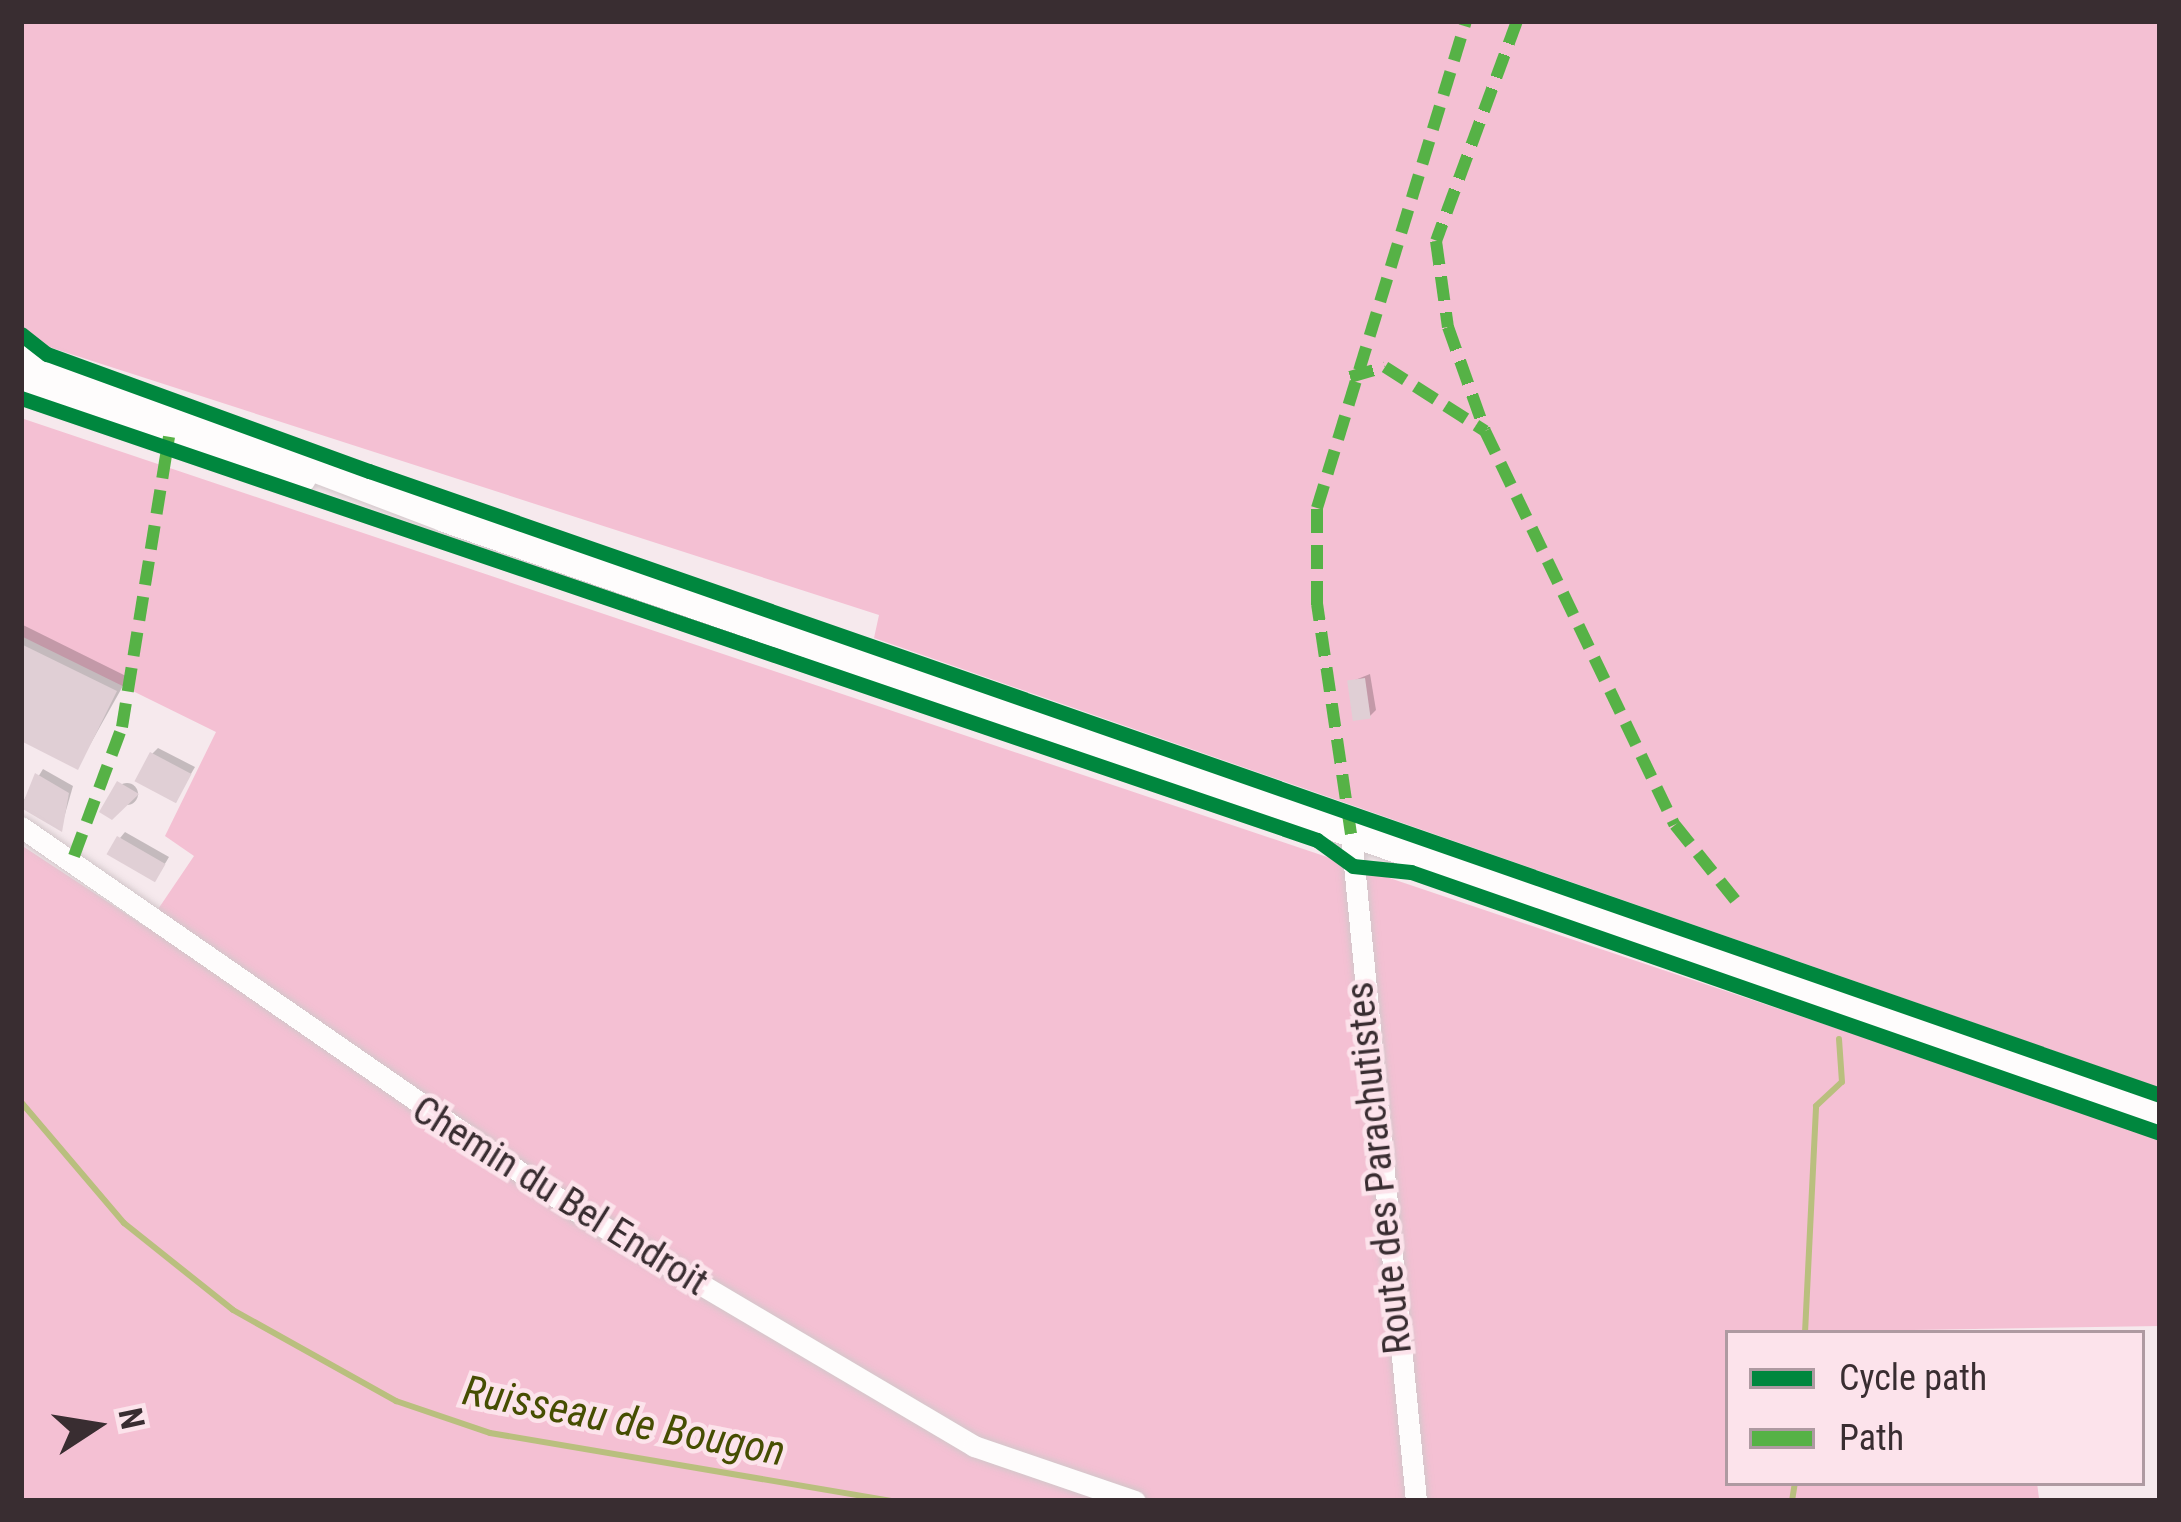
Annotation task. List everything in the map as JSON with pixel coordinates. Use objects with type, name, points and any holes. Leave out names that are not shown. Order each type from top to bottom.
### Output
[{"type":"main road","points":[[21,357],[444,518]]},
{"type":"main road","points":[[21,382],[444,518],[2160,1114]]},
{"type":"street","name":"Chemin du Bel Endroit","points":[[21,827],[574,1210],[974,1446],[1135,1501]]},
{"type":"street","name":"Route des Parachutistes","points":[[1351,834],[1416,1501]]},
{"type":"shaded area","points":[[21,21],[2160,21],[2160,1088],[874,638],[879,615],[21,338]]},
{"type":"shaded area","points":[[21,418],[2160,1137],[2160,1326],[1725,1330],[1725,1486],[2037,1486],[2039,1498],[2105,1501],[21,1501],[21,845],[146,927],[194,856],[165,836],[216,732],[21,636]]},
{"type":"building","points":[[21,644],[117,691],[78,770],[21,741]]},
{"type":"building","points":[[1365,678],[1371,719],[1353,721],[1347,681]]},
{"type":"building","points":[[150,752],[191,774],[176,803],[135,781]]},
{"type":"building","points":[[35,773],[69,793],[62,832],[21,808]]},
{"type":"building","points":[[117,781],[139,794],[112,820],[99,812]]},
{"type":"building","points":[[117,836],[165,864],[155,882],[106,854]]},
{"type":"waterway","points":[[1805,1330],[1816,1106],[1842,1082],[1839,1039]]},
{"type":"waterway","name":"Ruisseau de Bougon","points":[[21,1102],[124,1223],[233,1310],[396,1401],[490,1433],[894,1501]]},
{"type":"waterway","points":[[1792,1501],[1794,1486]]},
{"type":"marked path","points":[[1351,834],[1317,605],[1317,508],[1466,21]]},
{"type":"marked path","points":[[1517,21],[1436,241],[1448,327],[1485,431],[1675,825],[1737,902]]},
{"type":"marked path","points":[[1350,377],[1385,367],[1485,431]]},
{"type":"marked path","points":[[74,856],[122,727],[169,437]]},
{"type":"cycle path","points":[[21,334],[47,354],[369,471],[2160,1095]]},
{"type":"cycle path","points":[[21,398],[1317,840],[1353,866],[1411,872],[2160,1133]]}]
